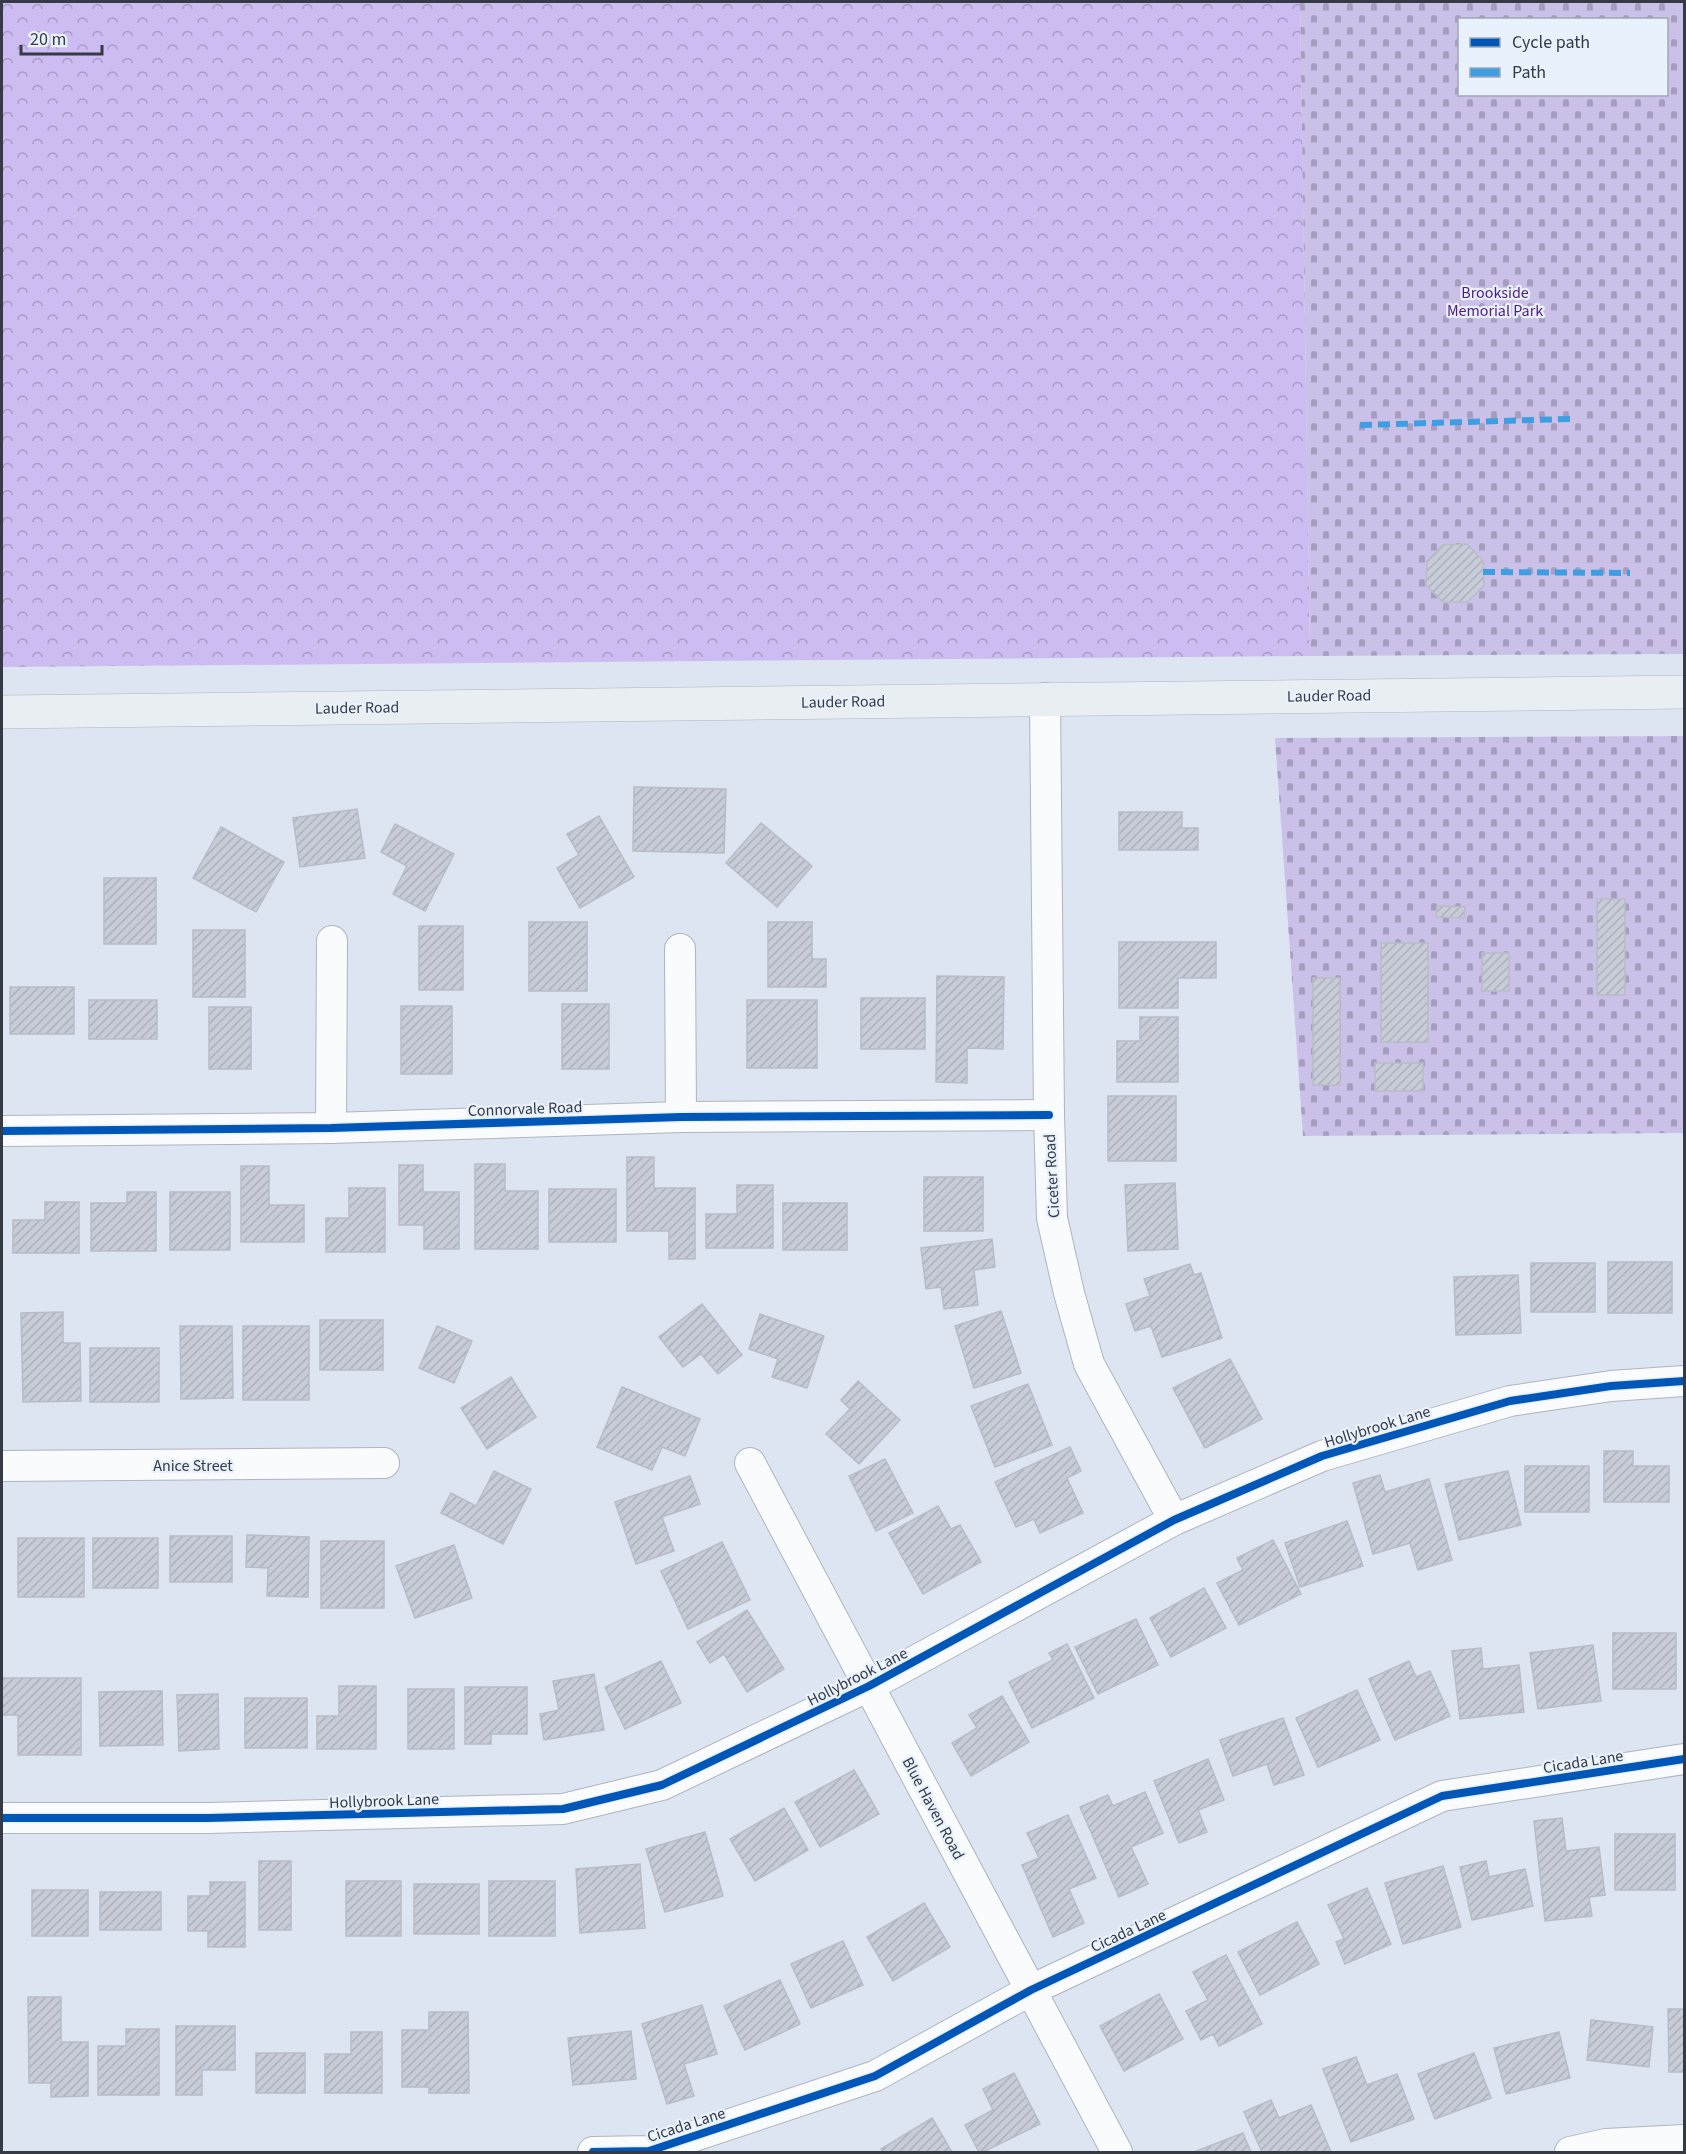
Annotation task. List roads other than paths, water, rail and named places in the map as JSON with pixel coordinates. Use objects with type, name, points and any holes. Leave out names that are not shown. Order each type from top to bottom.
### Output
[{"type":"main road","name":"Lauder Road","points":[[2,712],[1684,692]]},
{"type":"street","name":"Ciceter Road","points":[[1045,698],[1052,1218],[1069,1293],[1089,1364],[1174,1520]]},
{"type":"street","points":[[331,1128],[332,941]]},
{"type":"street","points":[[680,949],[681,1117]]},
{"type":"street","name":"Connorvale Road","points":[[2,1131],[331,1128],[681,1117],[1049,1114]]},
{"type":"street","name":"Hollybrook Lane","points":[[2,1818],[208,1818],[563,1809],[662,1785],[869,1686],[1174,1520],[1322,1456],[1510,1401],[1611,1386],[1684,1381]]},
{"type":"street","name":"Anice Street","points":[[2,1466],[384,1463]]},
{"type":"street","name":"Blue Haven Road","points":[[750,1463],[1118,2152]]},
{"type":"street","name":"Cicada Lane","points":[[593,2152],[650,2151],[875,2076],[1031,1990],[1442,1796],[1684,1759]]},
{"type":"street","points":[[1570,2152],[1606,2144],[1684,2140]]},
{"type":"park label","name":"Brookside Memorial Park","points":[[1495,301]]}]
